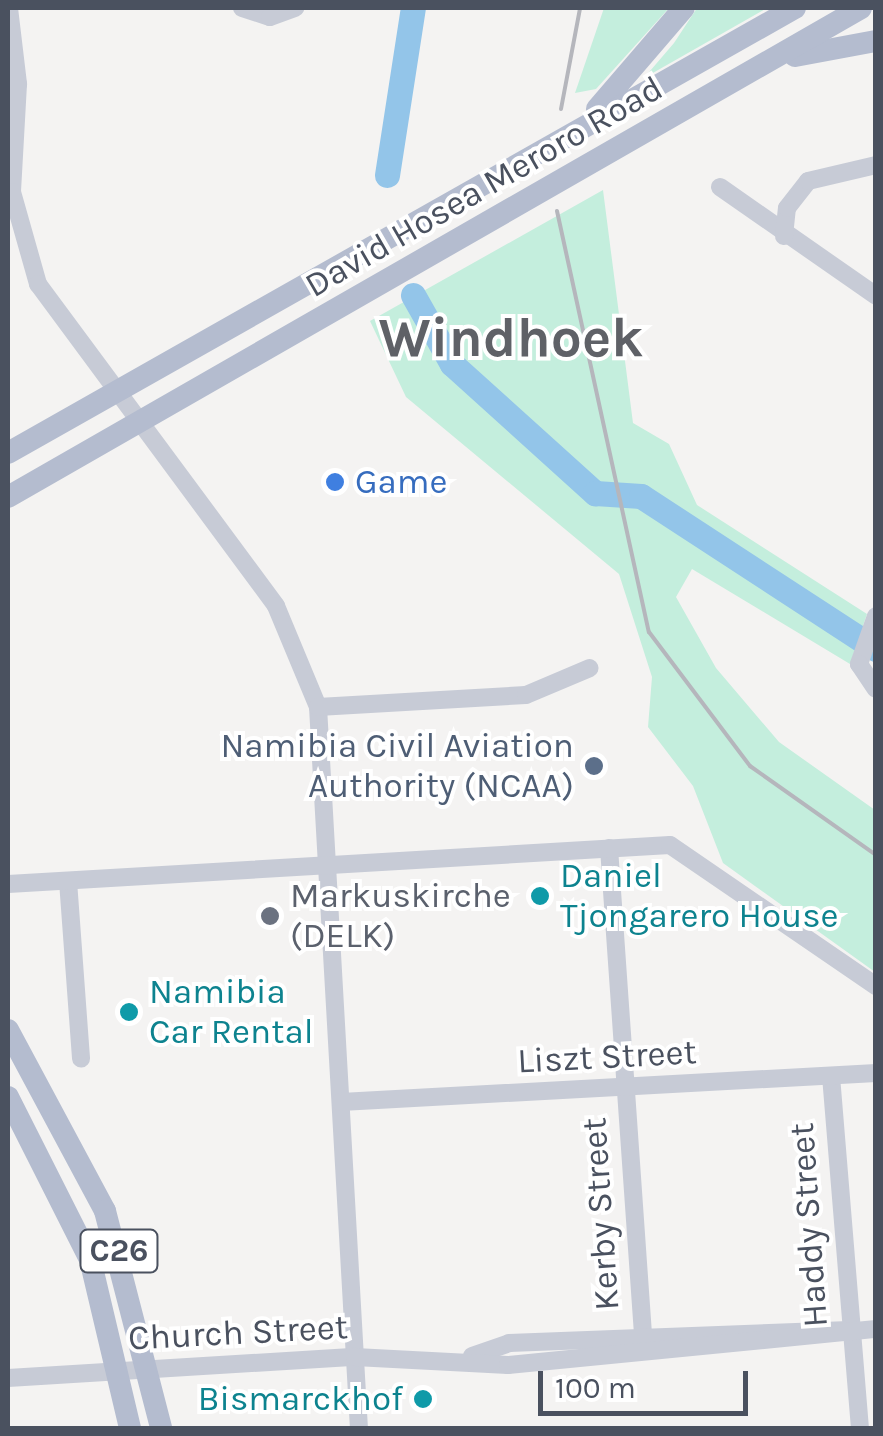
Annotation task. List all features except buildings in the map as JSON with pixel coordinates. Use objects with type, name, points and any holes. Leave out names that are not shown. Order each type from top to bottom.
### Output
[{"type":"main road","points":[[530,159],[626,84],[684,8]]},
{"type":"main road","name":"David Hosea Meroro Road","points":[[8,453],[794,8]]},
{"type":"main road","name":"David Hosea Meroro Road","points":[[8,497],[861,8]]},
{"type":"main road","points":[[776,60],[876,41]]},
{"type":"main road","name":"C26","points":[[8,1030],[94,1186],[153,1369],[161,1428]]},
{"type":"main road","name":"C26","points":[[8,1096],[90,1258],[121,1372],[130,1428]]},
{"type":"street","points":[[8,8],[20,243],[38,284],[288,624],[318,707],[359,1428]]},
{"type":"street","points":[[242,8],[292,10]]},
{"type":"street","points":[[784,236],[786,208],[808,182],[876,165]]},
{"type":"street","points":[[720,187],[784,236],[876,296]]},
{"type":"street","points":[[870,685],[861,648],[874,618]]},
{"type":"street","points":[[318,707],[526,695],[590,668]]},
{"type":"street","points":[[8,884],[608,848],[688,852],[876,986]]},
{"type":"street","name":"Kerby Street","points":[[608,848],[643,1334]]},
{"type":"street","points":[[68,880],[81,1060]]},
{"type":"street","name":"Liszt Street","points":[[341,1102],[876,1073]]},
{"type":"street","name":"Haddy Street","points":[[831,1076],[860,1428]]},
{"type":"street","name":"Church Street","points":[[472,1356],[509,1344],[643,1334],[811,1325],[849,1331]]},
{"type":"street","name":"Church Street","points":[[8,1378],[355,1356],[472,1356],[508,1365],[876,1329]]},
{"type":"green space","points":[[604,8],[669,8],[596,89],[575,93]]},
{"type":"green space","points":[[697,8],[767,8],[644,78],[674,43]]},
{"type":"green space","points":[[603,190],[633,423],[669,444],[697,505],[867,614],[850,664],[692,569],[676,597],[716,668],[779,742],[875,810],[875,972],[723,863],[693,786],[648,727],[652,677],[619,574],[406,397],[370,321]]},
{"type":"waterway","points":[[387,175],[413,8]]},
{"type":"waterway","points":[[413,295],[452,364],[595,493],[641,496],[876,649]]},
{"type":"railway","points":[[561,109],[580,8]]},
{"type":"railway","points":[[557,211],[649,632],[750,766],[876,855]]},
{"type":"place","name":"Game","points":[[335,482]]},
{"type":"place","name":"Namibia Civil Aviation Authority (NCAA)","points":[[594,766]]},
{"type":"place","name":"Daniel Tjongarero House","points":[[540,896]]},
{"type":"place","name":"Markuskirche (DELK)","points":[[270,916]]},
{"type":"place","name":"Namibia Car Rental","points":[[129,1012]]},
{"type":"place","name":"Bismarckhof","points":[[423,1399]]},
{"type":"district","name":"Windhoek","points":[[511,339]]}]
